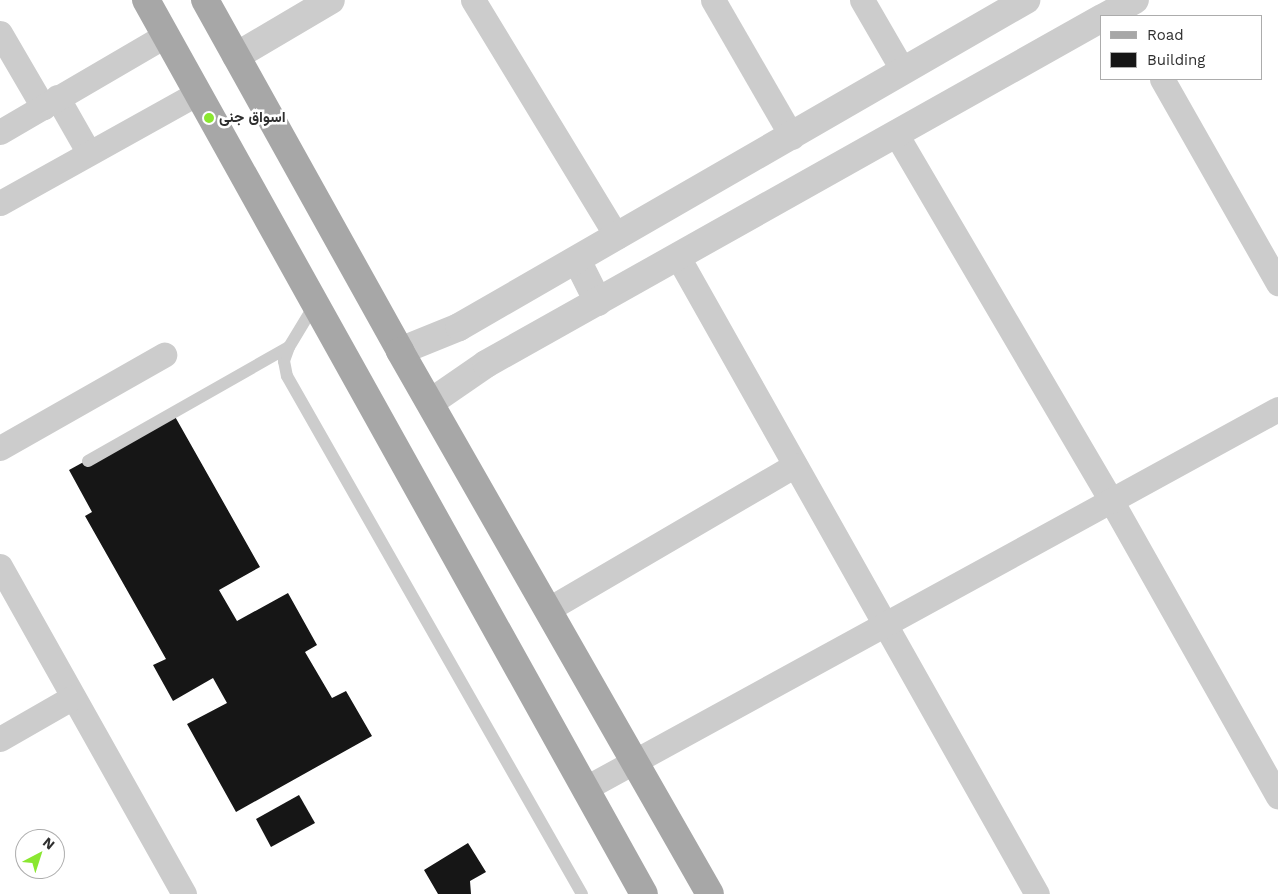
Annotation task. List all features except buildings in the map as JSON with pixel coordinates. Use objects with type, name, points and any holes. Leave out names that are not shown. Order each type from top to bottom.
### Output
[{"type":"main road","points":[[146,0],[644,894]]},
{"type":"main road","points":[[206,0],[400,351],[431,402],[547,610],[636,760],[710,894]]},
{"type":"street","points":[[236,56],[330,0]]},
{"type":"street","points":[[472,0],[617,237]]},
{"type":"street","points":[[713,0],[792,137]]},
{"type":"street","points":[[862,0],[902,69]]},
{"type":"street","points":[[400,351],[446,334],[792,137],[902,69],[1026,0]]},
{"type":"street","points":[[431,402],[486,364],[1100,22]]},
{"type":"street","points":[[0,33],[89,153]]},
{"type":"street","points":[[0,132],[166,35]]},
{"type":"street","points":[[1163,80],[1278,283]]},
{"type":"street","points":[[0,203],[198,93]]},
{"type":"street","points":[[896,134],[1112,502],[1278,797]]},
{"type":"street","points":[[678,257],[1037,894]]},
{"type":"street","points":[[577,260],[598,302]]},
{"type":"street","points":[[0,448],[164,355]]},
{"type":"street","points":[[584,789],[1112,502],[1278,409]]},
{"type":"street","points":[[547,610],[795,465]]},
{"type":"street","points":[[0,566],[184,894]]},
{"type":"street","points":[[0,739],[73,697]]},
{"type":"lane","points":[[315,304],[289,347],[284,361],[287,376],[582,894]]},
{"type":"lane","points":[[88,461],[289,347]]},
{"type":"place","name":"اسواق جنى","points":[[209,118]]}]
